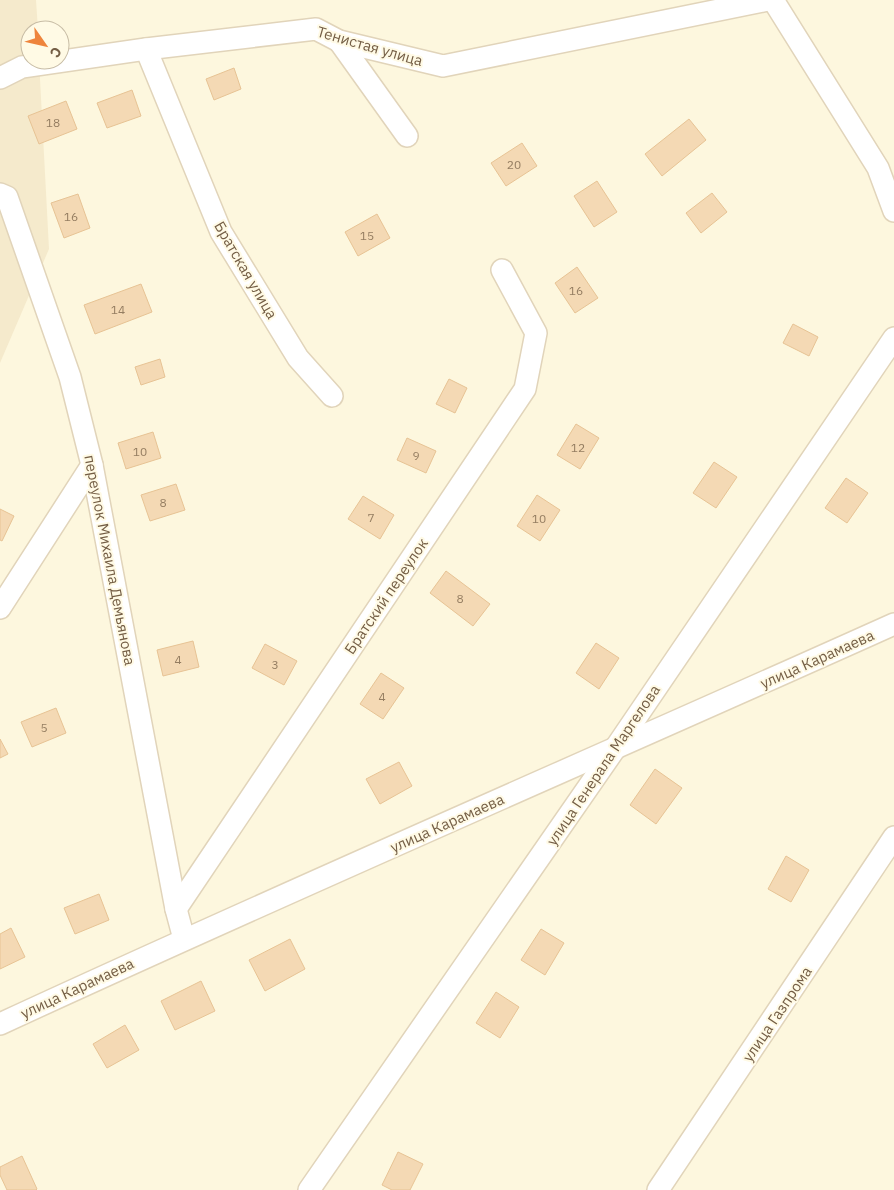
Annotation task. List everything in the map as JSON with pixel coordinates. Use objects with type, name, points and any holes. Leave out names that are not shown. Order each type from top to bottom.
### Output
[{"type":"street","name":"Тенистая улица","points":[[0,78],[22,67],[146,49],[316,29],[339,41],[443,66],[768,0]]},
{"type":"street","points":[[773,0],[878,168],[894,211]]},
{"type":"street","points":[[339,41],[407,136]]},
{"type":"street","name":"Братская улица","points":[[146,49],[221,232],[298,358],[332,396]]},
{"type":"street","name":"переулок Михаила Демьянова","points":[[0,194],[7,197],[70,377],[92,464],[176,909],[184,939]]},
{"type":"street","name":"Братский переулок","points":[[176,909],[525,389],[536,333],[502,270]]},
{"type":"street","name":"улица Генерала Маргелова","points":[[309,1190],[614,750],[894,338]]},
{"type":"street","points":[[0,608],[92,464]]},
{"type":"street","name":"улица Карамаева","points":[[0,1024],[184,939],[614,750],[894,624]]},
{"type":"street","name":"улица Газпрома","points":[[658,1190],[894,837]]},
{"type":"shaded area","points":[[0,0],[36,0],[37,20],[20,20],[20,70],[40,70],[49,249],[0,363]]},
{"type":"building","points":[[234,68],[241,89],[214,100],[206,79]]},
{"type":"building","points":[[132,90],[141,116],[107,128],[97,103]]},
{"type":"building","points":[[66,101],[77,129],[39,144],[28,116]]},
{"type":"building","points":[[689,119],[706,140],[662,176],[645,154]]},
{"type":"building","points":[[522,143],[537,166],[506,186],[491,163]]},
{"type":"building","points":[[597,181],[617,212],[594,227],[574,196]]},
{"type":"building","points":[[712,193],[727,212],[701,233],[686,213]]},
{"type":"building","points":[[78,194],[90,228],[64,238],[51,203]]},
{"type":"building","points":[[377,214],[390,238],[358,256],[345,232]]},
{"type":"building","points":[[577,267],[598,298],[575,313],[555,283]]},
{"type":"building","points":[[141,284],[152,312],[95,334],[84,305]]},
{"type":"building","points":[[793,324],[818,337],[809,356],[783,343]]},
{"type":"building","points":[[160,359],[165,377],[141,385],[135,367]]},
{"type":"building","points":[[449,379],[467,388],[455,413],[436,404]]},
{"type":"building","points":[[576,424],[599,438],[580,469],[557,455]]},
{"type":"building","points":[[153,432],[161,458],[126,469],[118,443]]},
{"type":"building","points":[[407,438],[436,451],[426,473],[397,460]]},
{"type":"building","points":[[714,462],[737,477],[716,508],[693,493]]},
{"type":"building","points":[[846,478],[868,493],[847,523],[825,508]]},
{"type":"building","points":[[176,484],[185,510],[150,521],[141,495]]},
{"type":"building","points":[[537,495],[560,510],[540,541],[517,526]]},
{"type":"building","points":[[363,496],[394,515],[380,539],[348,519]]},
{"type":"building","points":[[0,509],[14,516],[2,541],[0,540]]},
{"type":"building","points":[[446,571],[490,604],[473,626],[430,593]]},
{"type":"building","points":[[193,641],[199,667],[163,676],[157,650]]},
{"type":"building","points":[[596,643],[619,658],[599,689],[576,673]]},
{"type":"building","points":[[265,644],[297,661],[284,685],[252,668]]},
{"type":"building","points":[[381,673],[404,688],[383,719],[360,704]]},
{"type":"building","points":[[56,708],[66,733],[32,747],[21,722]]},
{"type":"building","points":[[0,739],[8,754],[0,758]]},
{"type":"building","points":[[399,762],[412,786],[380,804],[366,779]]},
{"type":"building","points":[[655,769],[682,788],[656,824],[630,805]]},
{"type":"building","points":[[786,856],[809,870],[791,902],[768,889]]},
{"type":"building","points":[[99,894],[109,920],[75,934],[64,908]]},
{"type":"building","points":[[11,928],[25,957],[0,969],[0,934]]},
{"type":"building","points":[[541,929],[564,943],[545,975],[521,960]]},
{"type":"building","points":[[290,939],[305,969],[265,991],[249,960]]},
{"type":"building","points":[[201,981],[215,1011],[175,1030],[161,1001]]},
{"type":"building","points":[[496,992],[519,1007],[500,1038],[476,1023]]},
{"type":"building","points":[[125,1025],[139,1050],[107,1068],[93,1044]]},
{"type":"building","points":[[398,1152],[423,1164],[410,1190],[392,1190],[382,1185]]},
{"type":"building","points":[[22,1156],[37,1189],[7,1190],[0,1175],[0,1167]]}]
